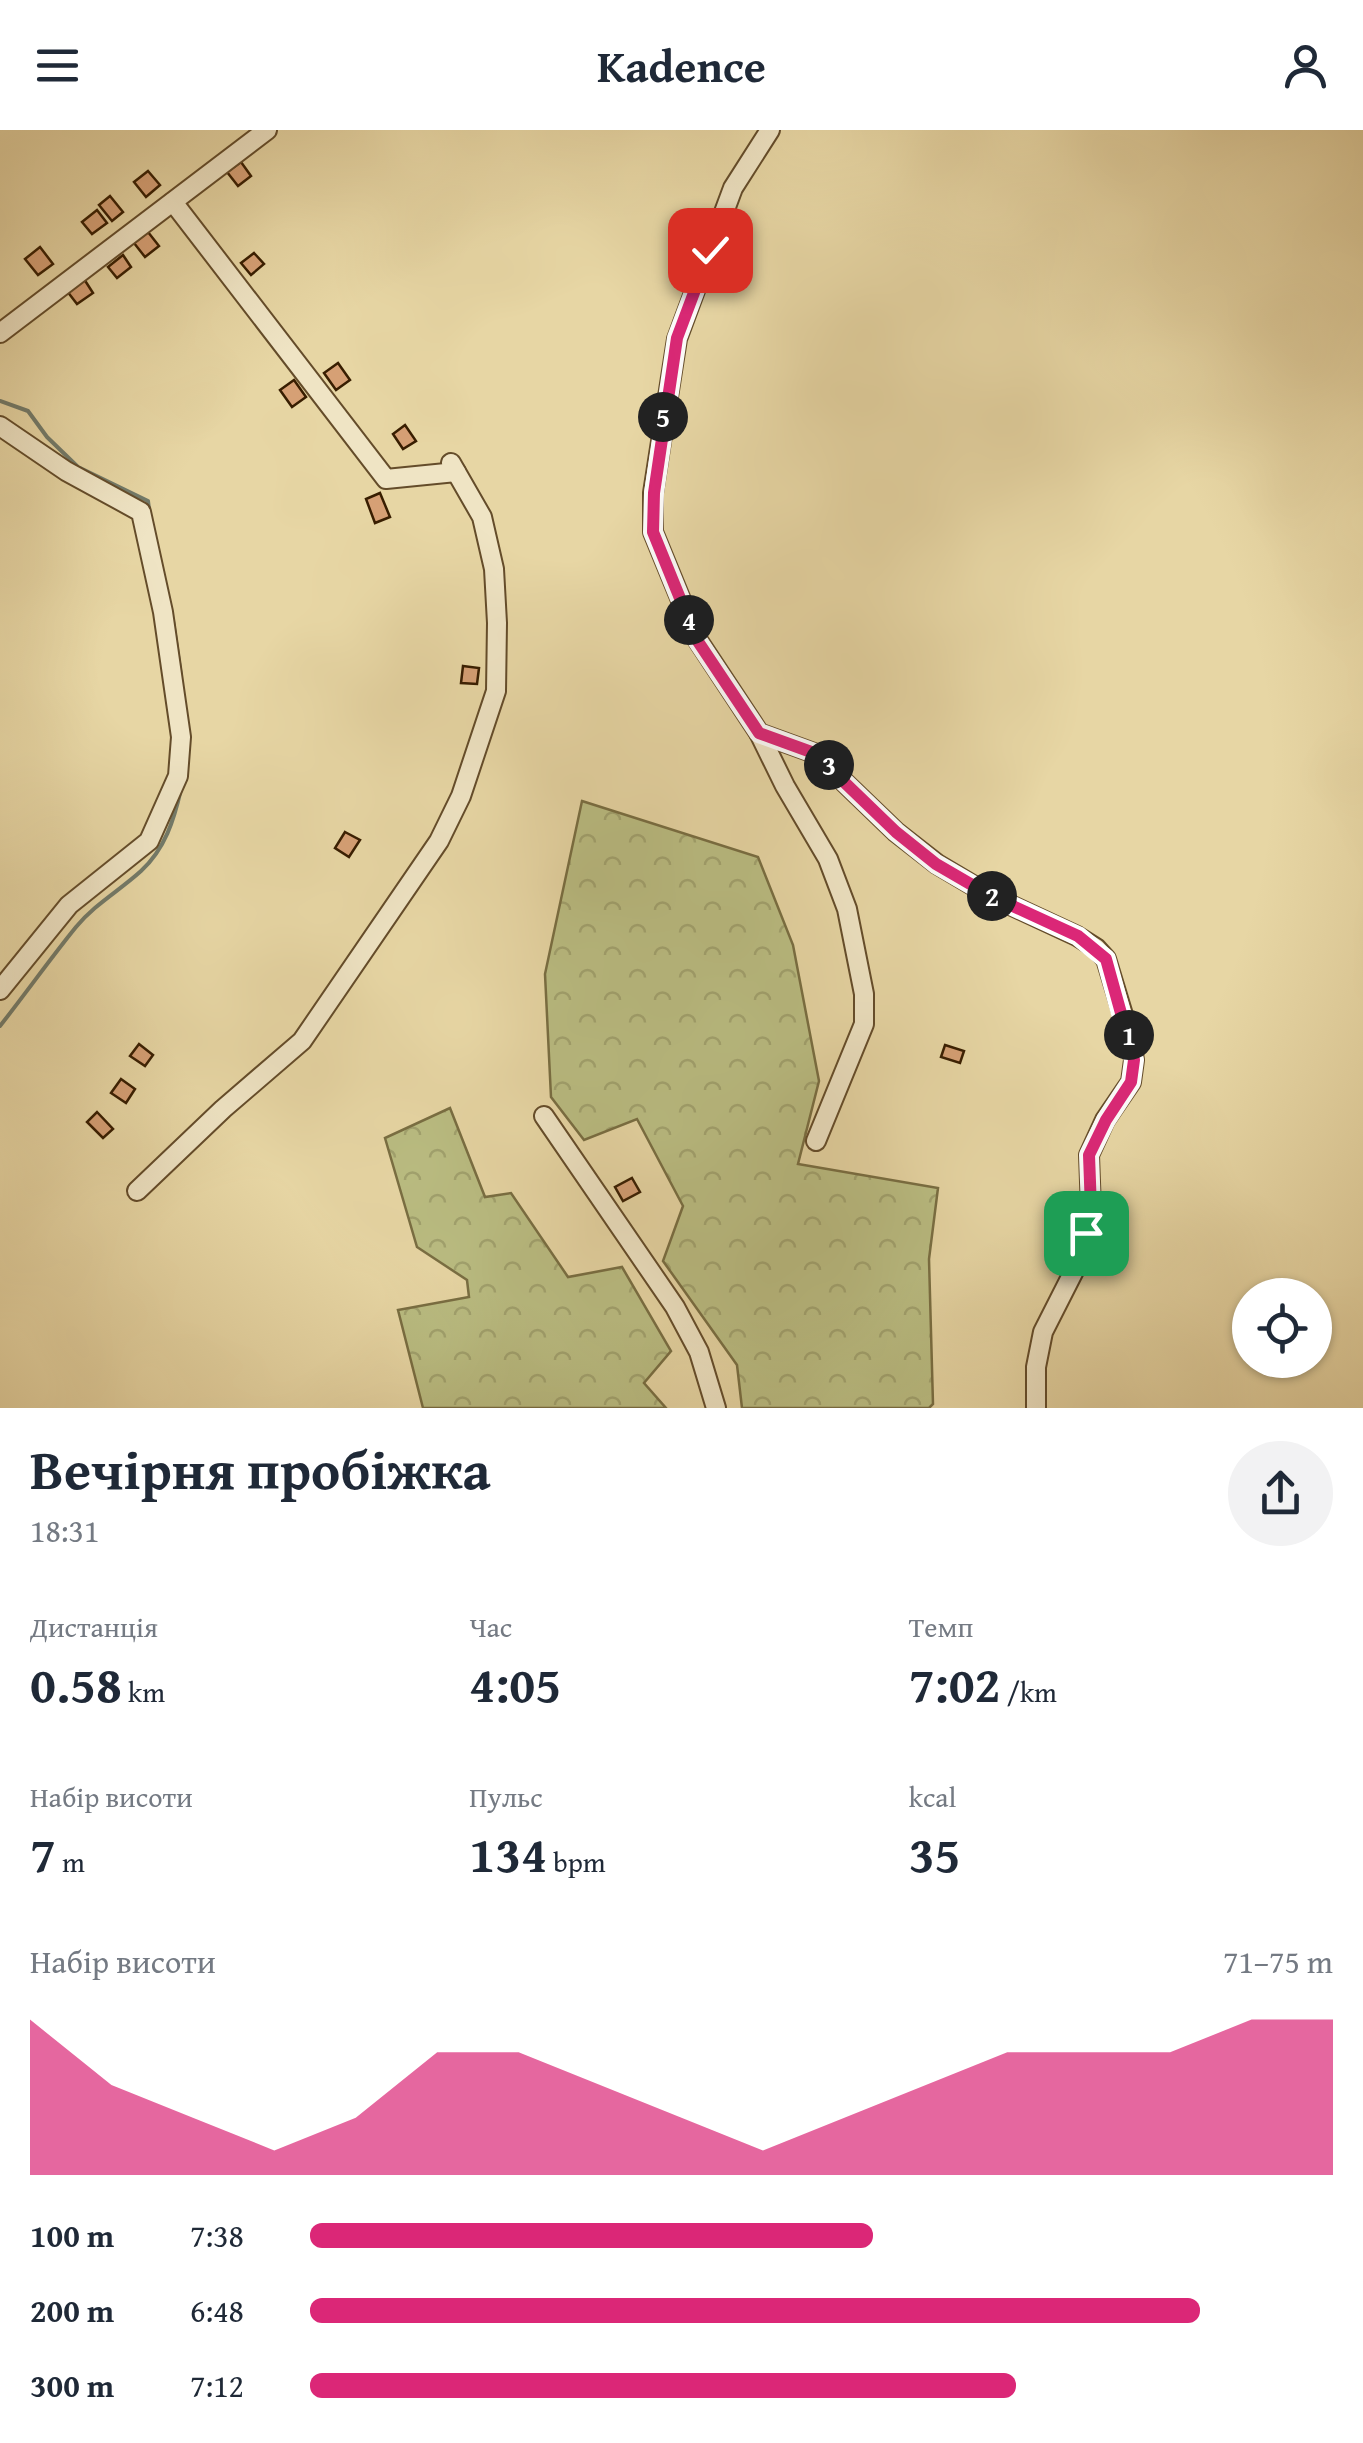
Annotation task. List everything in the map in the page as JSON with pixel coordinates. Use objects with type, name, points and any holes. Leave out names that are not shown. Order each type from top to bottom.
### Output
[{"type":"street","points":[[0,333],[267,130]]},
{"type":"street","points":[[770,130],[733,188],[677,338],[652,520],[653,532],[697,640],[759,733],[828,859],[847,909],[864,994],[864,1024],[816,1141]]},
{"type":"street","points":[[137,1190],[302,1041],[440,840],[462,796],[496,691],[494,570],[482,516],[454,468],[386,479],[172,202]]},
{"type":"street","points":[[0,426],[66,471],[141,512],[163,612],[181,736],[178,776],[149,841],[69,904],[0,990]]},
{"type":"street","points":[[759,733],[814,753],[896,832],[936,864],[991,896],[1078,936],[1106,959],[1131,1041],[1133,1071],[1089,1155],[1089,1221],[1076,1267],[1043,1332],[1036,1367],[1036,1408]]},
{"type":"street","points":[[544,1116],[675,1307],[699,1352],[716,1408]]},
{"type":"green space","points":[[582,801],[758,857],[793,945],[819,1081],[798,1164],[938,1188],[929,1259],[933,1404],[929,1408],[742,1408],[737,1365],[663,1261],[683,1206],[637,1119],[584,1140],[551,1097],[545,974]]},
{"type":"green space","points":[[450,1108],[485,1197],[511,1193],[568,1277],[622,1267],[671,1351],[644,1383],[666,1408],[423,1408],[398,1310],[469,1297],[467,1280],[417,1247],[385,1138]]},
{"type":"building","points":[[241,162],[251,176],[238,186],[227,172]]},
{"type":"building","points":[[148,171],[160,185],[146,197],[134,182]]},
{"type":"building","points":[[110,196],[123,212],[112,221],[99,205]]},
{"type":"building","points":[[97,210],[107,223],[92,234],[82,222]]},
{"type":"building","points":[[148,232],[159,246],[145,257],[134,243]]},
{"type":"building","points":[[40,247],[53,264],[38,275],[25,259]]},
{"type":"building","points":[[254,253],[264,264],[251,275],[241,263]]},
{"type":"building","points":[[123,255],[131,267],[117,278],[108,267]]},
{"type":"building","points":[[84,279],[93,293],[77,304],[67,291]]},
{"type":"building","points":[[338,363],[350,380],[336,390],[324,373]]},
{"type":"building","points":[[294,380],[306,397],[292,407],[280,390]]},
{"type":"building","points":[[405,425],[416,441],[403,449],[393,434]]},
{"type":"building","points":[[380,493],[390,517],[375,523],[366,499]]},
{"type":"building","points":[[463,666],[479,668],[477,684],[461,683]]},
{"type":"building","points":[[345,832],[360,840],[349,857],[335,848]]},
{"type":"building","points":[[139,1044],[153,1055],[145,1066],[130,1056]]},
{"type":"building","points":[[945,1045],[964,1051],[960,1063],[941,1057]]},
{"type":"building","points":[[121,1079],[135,1089],[126,1103],[111,1093]]},
{"type":"building","points":[[97,1112],[113,1129],[103,1138],[87,1122]]},
{"type":"building","points":[[632,1178],[640,1192],[623,1201],[615,1187]]},
{"type":"waterway","points":[[0,401],[28,411],[47,437],[78,467],[148,501],[149,509]]},
{"type":"waterway","points":[[173,621],[181,676]]},
{"type":"waterway","points":[[0,1026],[83,919],[141,871],[156,853],[172,823],[181,789]]},
{"type":"route","points":[[710,250],[677,338],[654,493],[653,532],[697,640],[759,733],[814,753],[896,832],[936,864],[991,896],[1078,936],[1106,959],[1134,1060],[1131,1082],[1095,1138],[1089,1155],[1091,1209],[1086,1233]]}]
